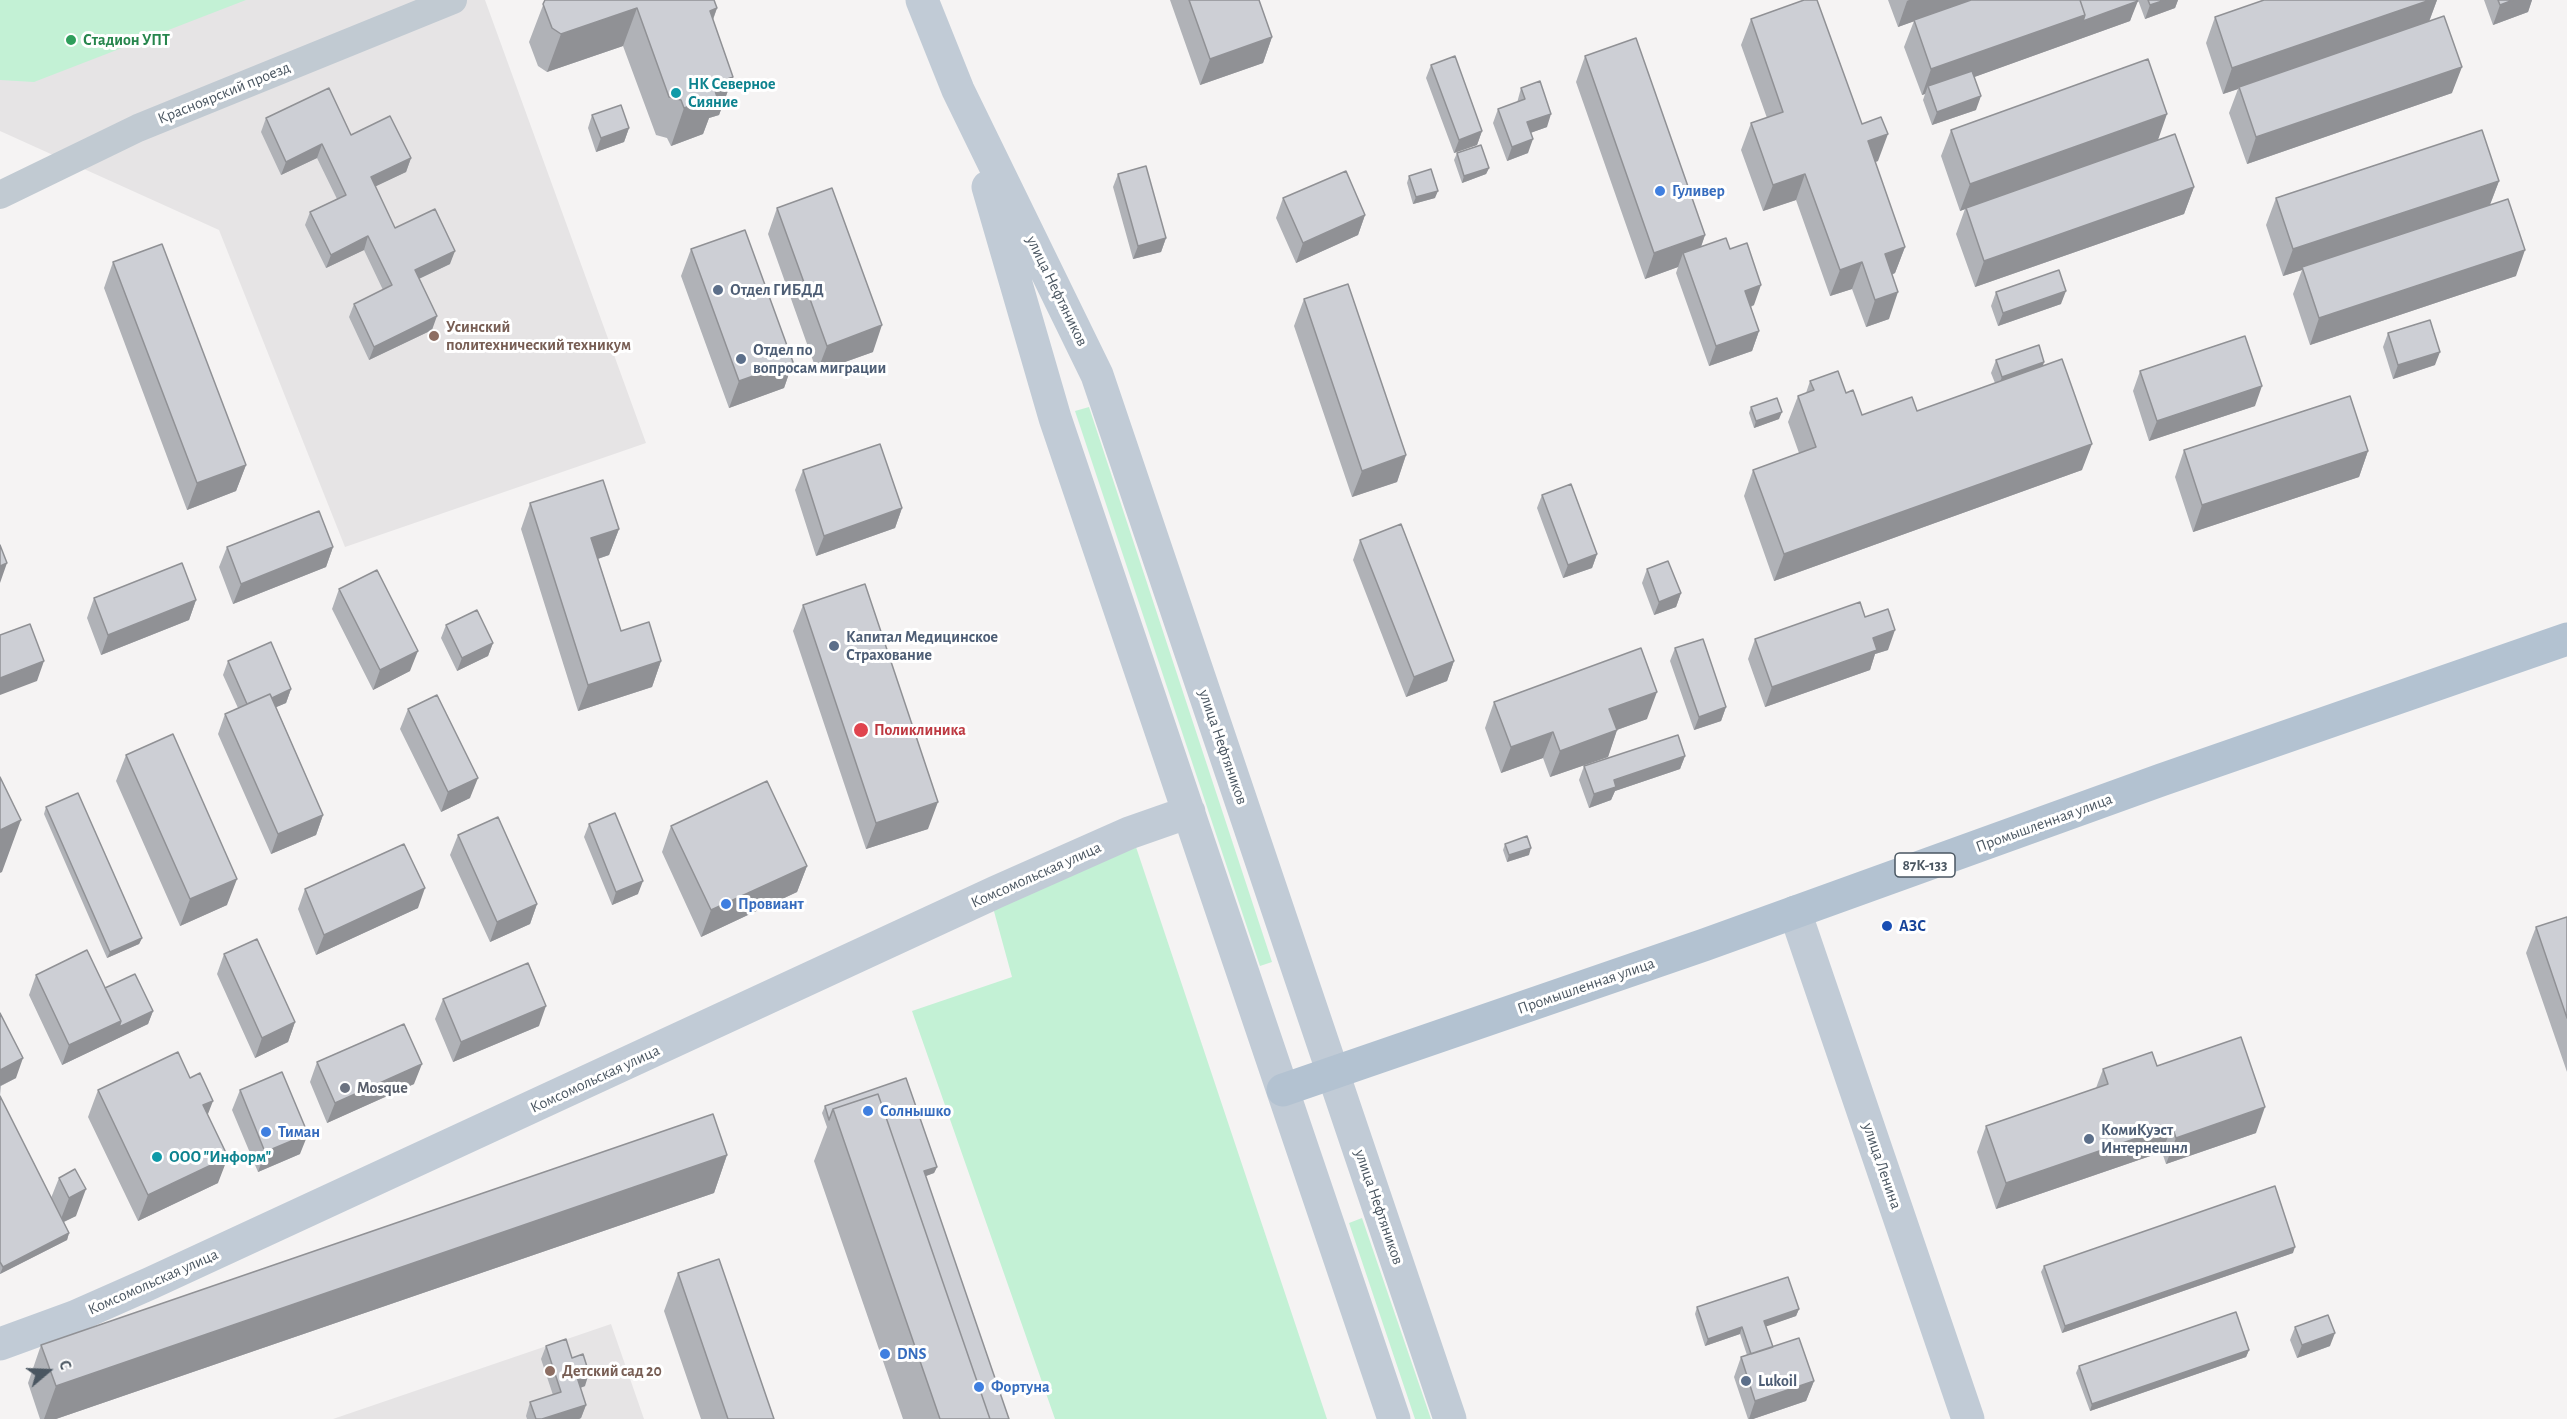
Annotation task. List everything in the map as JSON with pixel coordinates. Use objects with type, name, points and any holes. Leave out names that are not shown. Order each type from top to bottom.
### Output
[{"type":"main road","name":"улица Нефтяников","points":[[922,0],[958,90],[1097,375],[1450,1419]]},
{"type":"main road","name":"улица Нефтяников","points":[[958,90],[1047,393],[1394,1419]]},
{"type":"main road","name":"Промышленная улица","points":[[1283,1090],[2567,639]]},
{"type":"main road","name":"Комсомольская улица","points":[[0,1344],[74,1317],[141,1287],[996,892],[1129,833],[1189,812]]},
{"type":"main road","name":"улица Ленина","points":[[1795,912],[1968,1419]]},
{"type":"street","name":"Красноярский проезд","points":[[0,195],[138,128],[453,0]]},
{"type":"shaded area","name":"Усинский политехнический техникум","points":[[0,0],[485,0],[646,443],[345,547],[219,230],[0,131]]},
{"type":"shaded area","name":"Детский сад 20","points":[[611,1324],[644,1419],[333,1419]]},
{"type":"green space","name":"Стадион УПТ","points":[[0,0],[246,0],[34,82],[0,80]]},
{"type":"green space","points":[[1089,407],[1272,962],[1260,966],[1075,411]]},
{"type":"green space","points":[[1136,847],[1327,1419],[1055,1419],[912,1011],[1012,977],[992,904]]},
{"type":"green space","points":[[1362,1218],[1431,1419],[1415,1419],[1349,1223]]},
{"type":"building","points":[[545,0],[714,0],[717,8],[710,11],[733,77],[713,84],[717,97],[684,108],[681,100],[669,97],[637,8],[561,34],[552,28],[543,4]]},
{"type":"building","points":[[1189,0],[1259,0],[1272,37],[1210,59]]},
{"type":"building","points":[[1804,0],[1817,0],[1862,124],[1881,117],[1888,134],[1868,141],[1905,247],[1885,254],[1898,292],[1875,300],[1862,262],[1840,270],[1805,174],[1773,185],[1751,123],[1783,112],[1751,19]]},
{"type":"building","points":[[1971,0],[2080,0],[2085,15],[1931,69],[1914,20]]},
{"type":"building","points":[[2080,0],[2138,1],[2083,21],[2085,15]]},
{"type":"building","points":[[2148,0],[2165,0],[2150,5]]},
{"type":"building","points":[[2264,0],[2430,0],[2232,68],[2215,17]]},
{"type":"building","points":[[2498,0],[2513,0],[2500,5]]},
{"type":"building","points":[[2444,16],[2462,67],[2256,137],[2239,87]]},
{"type":"building","points":[[1636,38],[1705,235],[1654,253],[1585,56]]},
{"type":"building","points":[[1455,56],[1482,131],[1459,140],[1431,65]]},
{"type":"building","points":[[2148,59],[2167,114],[1970,184],[1951,130]]},
{"type":"building","points":[[1972,71],[1981,96],[1937,112],[1928,86]]},
{"type":"building","points":[[1540,81],[1551,114],[1527,122],[1533,139],[1512,147],[1498,109],[1525,99],[1521,88]]},
{"type":"building","name":"Усинский политехнический техникум","points":[[329,88],[351,135],[390,116],[411,158],[371,177],[395,228],[435,209],[455,251],[415,270],[437,316],[374,347],[354,304],[392,285],[368,236],[331,255],[310,212],[346,195],[322,144],[286,162],[266,118]]},
{"type":"building","points":[[621,105],[629,128],[601,138],[592,115]]},
{"type":"building","points":[[2482,130],[2499,181],[2293,249],[2276,198]]},
{"type":"building","points":[[2175,134],[2194,187],[1984,261],[1966,208]]},
{"type":"building","points":[[1481,145],[1489,168],[1464,176],[1457,153]]},
{"type":"building","points":[[1146,166],[1166,238],[1138,246],[1118,174]]},
{"type":"building","points":[[1431,169],[1438,191],[1416,197],[1409,176]]},
{"type":"building","points":[[1346,171],[1365,215],[1303,243],[1283,198]]},
{"type":"building","points":[[832,188],[882,325],[827,346],[777,208]]},
{"type":"building","points":[[2508,199],[2525,250],[2319,318],[2302,267]]},
{"type":"building","points":[[745,230],[793,362],[739,381],[691,249]]},
{"type":"building","points":[[1726,238],[1730,249],[1747,243],[1761,285],[1745,291],[1759,331],[1716,346],[1683,253]]},
{"type":"building","points":[[162,244],[246,465],[197,483],[113,262]]},
{"type":"building","points":[[2059,270],[2066,291],[2003,313],[1996,292]]},
{"type":"building","points":[[1348,284],[1406,455],[1362,471],[1304,299]]},
{"type":"building","points":[[2430,320],[2440,352],[2398,365],[2388,333]]},
{"type":"building","points":[[2245,336],[2262,386],[2157,421],[2140,371]]},
{"type":"building","points":[[2039,345],[2044,362],[2002,377],[1996,360]]},
{"type":"building","points":[[2062,359],[2092,444],[1784,554],[1753,470],[1816,447],[1798,396],[1814,390],[1810,381],[1838,371],[1846,393],[1853,390],[1862,415],[1912,397],[1917,411]]},
{"type":"building","points":[[2350,396],[2368,451],[2202,505],[2184,450]]},
{"type":"building","points":[[1777,398],[1782,412],[1756,421],[1751,407]]},
{"type":"building","points":[[880,444],[902,508],[824,536],[803,470]]},
{"type":"building","points":[[603,480],[619,529],[591,538],[621,631],[649,622],[661,661],[588,685],[530,503]]},
{"type":"building","points":[[1571,484],[1597,554],[1568,565],[1542,495]]},
{"type":"building","points":[[319,511],[333,547],[241,584],[227,547]]},
{"type":"building","points":[[1401,524],[1454,661],[1414,677],[1360,540]]},
{"type":"building","points":[[0,545],[7,563],[0,566]]},
{"type":"building","points":[[1668,561],[1681,593],[1659,602],[1647,569]]},
{"type":"building","points":[[182,563],[196,600],[108,635],[94,598]]},
{"type":"building","points":[[377,570],[418,651],[380,670],[339,589]]},
{"type":"building","name":"Поликлиника","points":[[865,584],[938,802],[876,823],[803,605]]},
{"type":"building","points":[[1860,602],[1865,617],[1888,609],[1895,630],[1873,638],[1877,650],[1772,687],[1755,639]]},
{"type":"building","points":[[477,610],[493,643],[462,658],[446,625]]},
{"type":"building","points":[[30,624],[44,661],[0,678],[0,635]]},
{"type":"building","points":[[1703,639],[1726,707],[1699,717],[1675,648]]},
{"type":"building","points":[[271,642],[291,689],[272,698],[270,694],[247,704],[228,661]]},
{"type":"building","points":[[1641,648],[1657,692],[1609,709],[1617,730],[1560,751],[1553,732],[1511,747],[1494,702]]},
{"type":"building","points":[[270,694],[323,815],[278,834],[225,714]]},
{"type":"building","points":[[437,695],[478,778],[448,792],[408,709]]},
{"type":"building","points":[[173,734],[237,879],[190,899],[126,755]]},
{"type":"building","points":[[1678,735],[1685,756],[1614,780],[1616,787],[1594,794],[1584,766]]},
{"type":"building","points":[[0,777],[21,820],[0,830]]},
{"type":"building","points":[[767,781],[807,866],[711,910],[671,826]]},
{"type":"building","points":[[78,793],[142,938],[110,952],[46,807]]},
{"type":"building","points":[[615,813],[643,881],[616,892],[589,824]]},
{"type":"building","points":[[498,817],[537,904],[497,922],[458,835]]},
{"type":"building","points":[[1527,836],[1531,848],[1509,855],[1505,844]]},
{"type":"building","points":[[404,844],[425,888],[324,935],[305,889]]},
{"type":"building","points":[[2567,917],[2567,1018],[2536,927]]},
{"type":"building","points":[[257,939],[295,1022],[262,1038],[224,954]]},
{"type":"building","points":[[87,950],[121,1021],[69,1045],[36,975]]},
{"type":"building","points":[[528,963],[546,1006],[461,1042],[443,999]]},
{"type":"building","points":[[135,974],[153,1011],[119,1027],[121,1021],[105,988]]},
{"type":"building","points":[[0,1013],[23,1058],[0,1070]]},
{"type":"building","points":[[404,1024],[422,1064],[335,1103],[317,1062]]},
{"type":"building","points":[[2241,1037],[2265,1107],[2176,1138],[2172,1126],[2006,1183],[1986,1126],[2108,1084],[2103,1069],[2152,1052],[2157,1066]]},
{"type":"building","name":"ООО \"Информ\"","points":[[178,1052],[190,1078],[200,1073],[213,1101],[203,1105],[228,1157],[148,1195],[98,1090]]},
{"type":"building","points":[[282,1072],[308,1134],[265,1152],[240,1090]]},
{"type":"building","points":[[906,1078],[937,1167],[924,1171],[1009,1419],[990,1419],[878,1094],[833,1109],[829,1120],[825,1106]]},
{"type":"building","points":[[878,1094],[990,1419],[940,1419],[833,1109]]},
{"type":"building","points":[[0,1096],[69,1233],[3,1267],[0,1262]]},
{"type":"building","points":[[713,1114],[727,1155],[56,1386],[41,1345]]},
{"type":"building","points":[[75,1169],[86,1189],[69,1198],[59,1178]]},
{"type":"building","points":[[2275,1186],[2295,1247],[2065,1326],[2044,1266]]},
{"type":"building","points":[[719,1259],[774,1419],[728,1419],[678,1273]]},
{"type":"building","points":[[1788,1277],[1799,1309],[1764,1321],[1773,1347],[1751,1354],[1742,1327],[1708,1339],[1697,1307]]},
{"type":"building","points":[[2236,1312],[2249,1350],[2092,1404],[2079,1366]]},
{"type":"building","points":[[2328,1315],[2335,1333],[2302,1345],[2295,1327]]},
{"type":"building","points":[[1799,1338],[1814,1381],[1755,1401],[1741,1357]]},
{"type":"building","points":[[566,1339],[572,1358],[583,1354],[589,1373],[577,1377],[586,1405],[536,1419],[530,1402],[561,1392],[546,1346]]},
{"type":"place","name":"Стадион УПТ","points":[[71,40]]},
{"type":"place","name":"НК Северное Сияние","points":[[676,93]]},
{"type":"place","name":"Гуливер","points":[[1660,191]]},
{"type":"place","name":"Отдел ГИБДД","points":[[718,290]]},
{"type":"place","name":"Усинский политехнический техникум","points":[[434,336]]},
{"type":"place","name":"Отдел по вопросам миграции","points":[[741,359]]},
{"type":"place","name":"Капитал Медицинское Страхование","points":[[834,646]]},
{"type":"place","name":"Поликлиника","points":[[861,730]]},
{"type":"place","name":"Провиант","points":[[726,904]]},
{"type":"place","name":"АЗС","points":[[1887,926]]},
{"type":"place","name":"Mosque","points":[[345,1088]]},
{"type":"place","name":"Солнышко","points":[[868,1111]]},
{"type":"place","name":"Тиман","points":[[266,1132]]},
{"type":"place","name":"КомиКуэст Интернешнл","points":[[2089,1139]]},
{"type":"place","name":"ООО \"Информ\"","points":[[157,1157]]},
{"type":"place","name":"DNS","points":[[885,1354]]},
{"type":"place","name":"Детский сад 20","points":[[550,1371]]},
{"type":"place","name":"Lukoil","points":[[1746,1381]]},
{"type":"place","name":"Фортуна","points":[[979,1387]]}]
